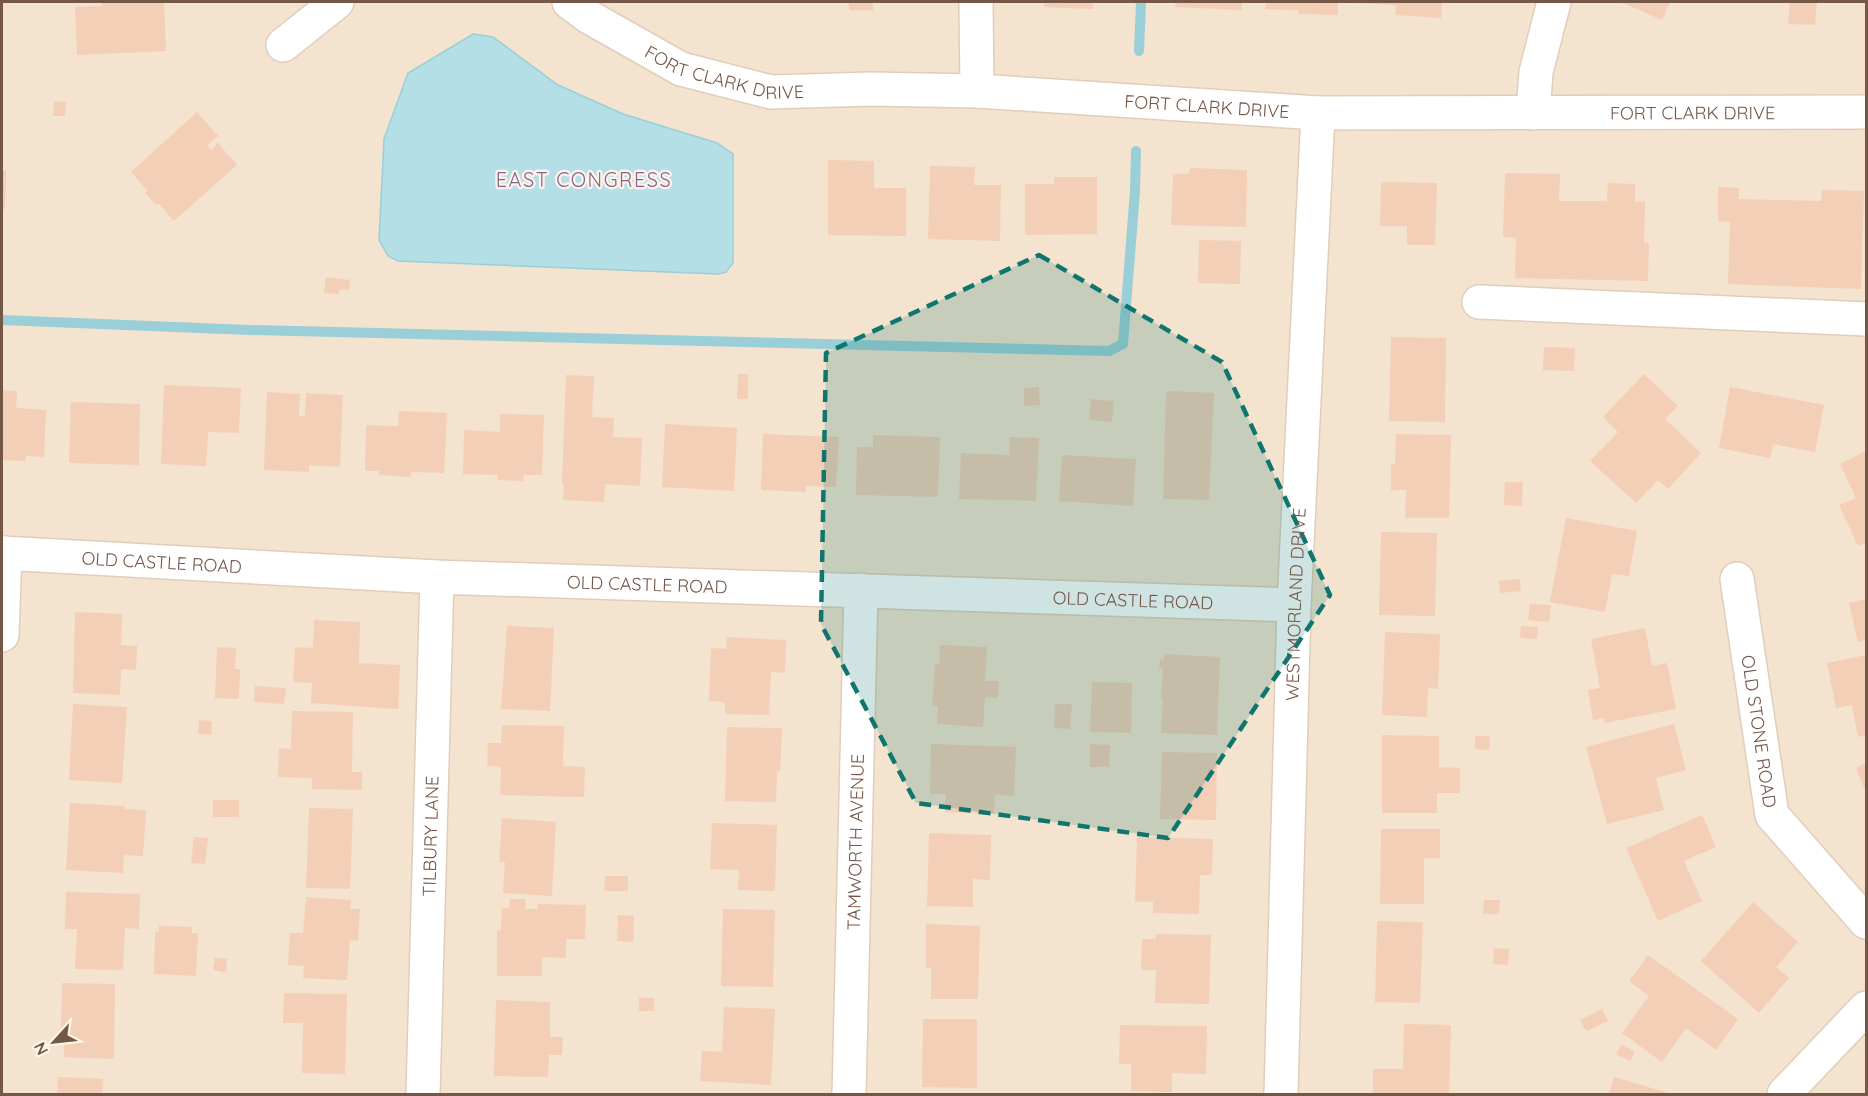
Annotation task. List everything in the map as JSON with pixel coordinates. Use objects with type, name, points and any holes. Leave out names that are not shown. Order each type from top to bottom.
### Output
[{"type":"street","points":[[283,45],[337,2]]},
{"type":"street","name":"FORT CLARK DRIVE","points":[[569,2],[590,17],[681,69],[771,92],[870,89],[977,91],[1318,113],[1866,112]]},
{"type":"street","points":[[975,2],[977,91]]},
{"type":"street","points":[[1533,113],[1536,72],[1548,16],[1554,2]]},
{"type":"street","name":"WESTMORLAND DRIVE","points":[[1281,1095],[1294,605],[1318,113]]},
{"type":"street","points":[[1479,302],[1866,319]]},
{"type":"street","points":[[2,635],[3,553]]},
{"type":"street","name":"OLD CASTLE ROAD","points":[[3,553],[437,577],[1294,605]]},
{"type":"street","name":"TILBURY LANE","points":[[423,1095],[437,577]]},
{"type":"street","name":"OLD STONE ROAD","points":[[1737,579],[1772,815],[1866,922]]},
{"type":"street","name":"TAMWORTH AVENUE","points":[[849,1095],[861,590]]},
{"type":"street","points":[[1784,1095],[1866,1008]]},
{"type":"highlighted area","points":[[1039,255],[1222,362],[1330,595],[1168,838],[916,803],[821,624],[826,353]]},
{"type":"shaded area","points":[[2,2],[1866,2],[1866,1094],[2,1094]]},
{"type":"water","points":[[473,34],[493,37],[558,85],[623,114],[717,143],[733,154],[733,263],[726,272],[718,274],[398,261],[388,256],[379,240],[384,139],[408,73]]},
{"type":"building","points":[[102,2],[164,2],[166,51],[77,55],[75,7],[102,6]]},
{"type":"building","points":[[849,2],[873,2],[873,10],[849,10]]},
{"type":"building","points":[[1045,2],[1093,2],[1093,9],[1044,7]]},
{"type":"building","points":[[1176,2],[1242,2],[1242,10],[1175,7]]},
{"type":"building","points":[[1266,2],[1338,2],[1338,15],[1298,14],[1298,10],[1265,9]]},
{"type":"building","points":[[1358,2],[1442,2],[1441,18],[1395,15],[1396,5]]},
{"type":"building","points":[[1621,2],[1670,2],[1662,20]]},
{"type":"building","points":[[1790,2],[1817,2],[1815,25],[1788,24]]},
{"type":"building","points":[[54,101],[66,102],[65,116],[53,116]]},
{"type":"building","points":[[197,112],[218,136],[207,145],[211,150],[218,143],[237,165],[174,221],[158,203],[156,205],[145,193],[148,191],[131,172]]},
{"type":"building","points":[[828,160],[874,161],[874,188],[906,188],[906,236],[828,235]]},
{"type":"building","points":[[930,166],[975,167],[974,185],[1001,185],[1000,241],[928,239]]},
{"type":"building","points":[[1190,168],[1247,170],[1246,227],[1171,225],[1173,174],[1189,174]]},
{"type":"building","points":[[2,171],[6,171],[5,209],[2,209]]},
{"type":"building","points":[[1505,173],[1560,174],[1559,201],[1607,201],[1608,183],[1635,184],[1635,202],[1645,202],[1644,243],[1649,243],[1648,281],[1515,278],[1516,238],[1503,237]]},
{"type":"building","points":[[1054,177],[1097,177],[1097,234],[1025,235],[1025,184],[1054,184]]},
{"type":"building","points":[[1381,182],[1437,183],[1435,245],[1407,245],[1407,226],[1380,226]]},
{"type":"building","points":[[1718,187],[1739,188],[1739,199],[1821,201],[1822,190],[1864,191],[1861,289],[1728,284],[1730,222],[1718,221]]},
{"type":"building","points":[[1199,240],[1241,241],[1240,284],[1198,283]]},
{"type":"building","points":[[326,277],[350,280],[349,290],[339,289],[339,294],[324,293]]},
{"type":"building","points":[[1391,337],[1446,338],[1445,422],[1389,421]]},
{"type":"building","points":[[1544,347],[1575,348],[1574,371],[1543,370]]},
{"type":"building","points":[[738,374],[748,374],[748,399],[737,399]]},
{"type":"building","points":[[1644,374],[1678,406],[1665,419],[1701,453],[1668,489],[1658,480],[1636,503],[1590,461],[1618,432],[1603,417]]},
{"type":"building","points":[[566,375],[594,376],[592,417],[614,418],[613,437],[642,438],[640,486],[605,484],[604,502],[563,500]]},
{"type":"building","points":[[164,385],[241,388],[239,433],[208,432],[206,466],[161,464]]},
{"type":"building","points":[[1039,387],[1040,405],[1024,406],[1024,388]]},
{"type":"building","points":[[1730,387],[1824,405],[1815,452],[1773,444],[1770,458],[1719,448]]},
{"type":"building","points":[[2,390],[17,391],[16,408],[46,410],[44,457],[26,456],[25,461],[2,460]]},
{"type":"building","points":[[1166,391],[1214,393],[1209,500],[1163,499]]},
{"type":"building","points":[[267,392],[300,394],[299,416],[305,416],[306,393],[343,395],[340,467],[309,465],[309,472],[264,470]]},
{"type":"building","points":[[1091,399],[1114,401],[1112,422],[1089,420]]},
{"type":"building","points":[[71,402],[140,404],[139,465],[69,463]]},
{"type":"building","points":[[399,411],[447,413],[444,473],[411,472],[411,477],[379,475],[379,471],[365,471],[366,425],[398,426]]},
{"type":"building","points":[[500,414],[544,415],[542,475],[524,475],[523,481],[498,480],[498,475],[463,474],[464,430],[500,432]]},
{"type":"building","points":[[665,424],[737,428],[734,491],[662,487]]},
{"type":"building","points":[[763,434],[839,437],[836,487],[806,486],[806,492],[761,490]]},
{"type":"building","points":[[1396,434],[1451,435],[1449,518],[1405,518],[1406,490],[1391,490],[1391,464],[1395,465]]},
{"type":"building","points":[[873,435],[940,437],[938,497],[856,495],[857,447],[873,447]]},
{"type":"building","points":[[1010,437],[1039,438],[1036,501],[959,499],[961,453],[1009,455]]},
{"type":"building","points":[[1866,451],[1866,543],[1858,546],[1839,505],[1856,498],[1840,464]]},
{"type":"building","points":[[1062,455],[1136,459],[1133,506],[1059,501]]},
{"type":"building","points":[[1505,482],[1523,482],[1522,506],[1504,505]]},
{"type":"building","points":[[1566,518],[1637,531],[1629,576],[1612,574],[1605,612],[1550,602]]},
{"type":"building","points":[[1381,532],[1437,533],[1435,616],[1379,615]]},
{"type":"building","points":[[1520,579],[1521,591],[1500,593],[1499,581]]},
{"type":"building","points":[[1866,599],[1866,640],[1858,642],[1849,603]]},
{"type":"building","points":[[1530,604],[1551,605],[1549,622],[1528,620]]},
{"type":"building","points":[[75,612],[122,614],[121,645],[137,646],[136,670],[121,669],[120,695],[73,693]]},
{"type":"building","points":[[314,620],[360,622],[359,663],[400,665],[398,709],[311,703],[312,683],[293,682],[295,647],[313,648]]},
{"type":"building","points":[[507,626],[554,628],[550,711],[501,709]]},
{"type":"building","points":[[1521,626],[1538,627],[1537,639],[1520,638]]},
{"type":"building","points":[[1645,628],[1652,666],[1667,663],[1676,709],[1605,723],[1604,718],[1593,720],[1588,690],[1600,688],[1591,639]]},
{"type":"building","points":[[1385,632],[1440,634],[1438,689],[1428,688],[1427,717],[1382,715]]},
{"type":"building","points":[[727,637],[786,640],[785,673],[771,672],[769,715],[725,714],[725,702],[709,701],[711,648],[726,649]]},
{"type":"building","points":[[940,645],[987,647],[985,681],[999,681],[998,698],[985,697],[983,727],[937,724],[938,706],[932,706],[935,664],[939,664]]},
{"type":"building","points":[[217,647],[236,648],[235,669],[240,669],[239,699],[215,698]]},
{"type":"building","points":[[1164,654],[1220,657],[1217,735],[1161,733],[1163,668],[1159,668],[1160,659],[1164,660]]},
{"type":"building","points":[[1866,655],[1866,735],[1858,737],[1852,705],[1836,708],[1827,663]]},
{"type":"building","points":[[1092,682],[1132,683],[1131,733],[1090,732]]},
{"type":"building","points":[[255,686],[286,688],[284,704],[254,702]]},
{"type":"building","points":[[73,704],[127,707],[122,783],[69,780]]},
{"type":"building","points":[[1055,704],[1072,704],[1070,729],[1054,728]]},
{"type":"building","points":[[292,711],[353,712],[352,772],[362,772],[362,790],[312,789],[312,778],[278,777],[279,748],[291,749]]},
{"type":"building","points":[[199,720],[212,721],[211,735],[198,734]]},
{"type":"building","points":[[1674,724],[1686,770],[1656,778],[1664,810],[1607,824],[1586,747]]},
{"type":"building","points":[[502,725],[564,726],[563,766],[585,767],[584,797],[500,795],[501,767],[487,766],[488,743],[501,743]]},
{"type":"building","points":[[727,727],[782,728],[776,802],[725,801]]},
{"type":"building","points":[[1382,735],[1439,736],[1439,767],[1460,768],[1460,793],[1437,793],[1437,813],[1382,813]]},
{"type":"building","points":[[1475,736],[1490,736],[1489,750],[1475,749]]},
{"type":"building","points":[[931,744],[1016,747],[1014,796],[995,795],[994,814],[945,812],[946,794],[930,794]]},
{"type":"building","points":[[1090,744],[1110,745],[1109,767],[1090,767]]},
{"type":"building","points":[[1162,752],[1217,753],[1216,820],[1160,819]]},
{"type":"building","points":[[1866,763],[1866,793],[1856,768]]},
{"type":"building","points":[[213,800],[239,800],[239,817],[213,817]]},
{"type":"building","points":[[70,803],[125,806],[125,809],[146,810],[143,856],[124,855],[123,873],[66,870]]},
{"type":"building","points":[[309,808],[353,809],[350,889],[306,888]]},
{"type":"building","points":[[1702,815],[1716,847],[1684,861],[1702,901],[1658,921],[1626,848]]},
{"type":"building","points":[[502,818],[556,822],[552,896],[503,893],[505,862],[499,862]]},
{"type":"building","points":[[712,823],[777,825],[775,891],[738,890],[739,870],[710,869]]},
{"type":"building","points":[[1381,829],[1440,829],[1440,858],[1424,858],[1424,904],[1380,904]]},
{"type":"building","points":[[929,833],[991,835],[990,880],[973,879],[973,907],[927,906]]},
{"type":"building","points":[[194,837],[208,838],[205,864],[191,863]]},
{"type":"building","points":[[1137,837],[1213,839],[1212,875],[1200,875],[1199,914],[1153,913],[1153,902],[1135,902]]},
{"type":"building","points":[[605,876],[628,876],[628,891],[604,891]]},
{"type":"building","points":[[66,892],[140,894],[139,929],[125,928],[123,970],[75,969],[77,929],[65,929]]},
{"type":"building","points":[[306,897],[351,900],[350,909],[360,909],[358,941],[350,940],[347,980],[303,978],[304,966],[288,965],[290,933],[303,933]]},
{"type":"building","points":[[510,899],[526,899],[525,909],[538,909],[537,904],[586,905],[585,939],[566,939],[566,958],[542,957],[542,976],[497,976],[497,931],[501,931],[502,908],[509,908]]},
{"type":"building","points":[[1484,900],[1500,900],[1499,914],[1483,914]]},
{"type":"building","points":[[1753,902],[1798,942],[1776,967],[1789,978],[1759,1013],[1701,961]]},
{"type":"building","points":[[723,909],[775,910],[773,987],[721,986]]},
{"type":"building","points":[[618,915],[634,916],[633,942],[617,941]]},
{"type":"building","points":[[1377,921],[1423,922],[1420,1003],[1375,1002]]},
{"type":"building","points":[[926,924],[980,926],[978,999],[931,999],[931,968],[926,968]]},
{"type":"building","points":[[159,926],[192,927],[192,933],[198,933],[196,976],[154,974],[155,931],[159,932]]},
{"type":"building","points":[[1156,934],[1211,935],[1209,1004],[1155,1003],[1156,970],[1141,970],[1142,939],[1156,939]]},
{"type":"building","points":[[1494,948],[1509,949],[1508,965],[1493,964]]},
{"type":"building","points":[[1648,955],[1738,1019],[1716,1050],[1686,1028],[1662,1062],[1622,1033],[1649,996],[1629,981]]},
{"type":"building","points":[[215,958],[227,959],[226,972],[213,970]]},
{"type":"building","points":[[62,983],[115,984],[114,1059],[64,1057],[64,1028],[61,1028]]},
{"type":"building","points":[[284,993],[347,994],[345,1074],[302,1073],[303,1023],[283,1023]]},
{"type":"building","points":[[639,998],[654,998],[654,1011],[639,1011]]},
{"type":"building","points":[[496,1000],[550,1002],[550,1037],[563,1037],[562,1055],[549,1055],[548,1077],[494,1076]]},
{"type":"building","points":[[724,1007],[775,1009],[771,1085],[700,1081],[702,1051],[722,1052]]},
{"type":"building","points":[[1602,1009],[1608,1021],[1586,1031],[1580,1020]]},
{"type":"building","points":[[923,1019],[977,1019],[977,1088],[922,1087]]},
{"type":"building","points":[[1404,1024],[1451,1025],[1449,1094],[1373,1094],[1373,1069],[1403,1069]]},
{"type":"building","points":[[1120,1025],[1207,1026],[1206,1074],[1172,1073],[1172,1092],[1131,1091],[1131,1064],[1119,1064]]},
{"type":"building","points":[[1622,1044],[1635,1052],[1630,1061],[1616,1054]]},
{"type":"building","points":[[58,1077],[103,1079],[102,1094],[57,1094]]},
{"type":"building","points":[[1614,1077],[1672,1094],[1609,1094]]},
{"type":"waterway","points":[[1139,51],[1141,2]]},
{"type":"waterway","points":[[2,320],[249,330],[1109,351],[1123,344],[1136,151]]},
{"type":"district","name":"EAST CONGRESS","points":[[584,179]]}]
